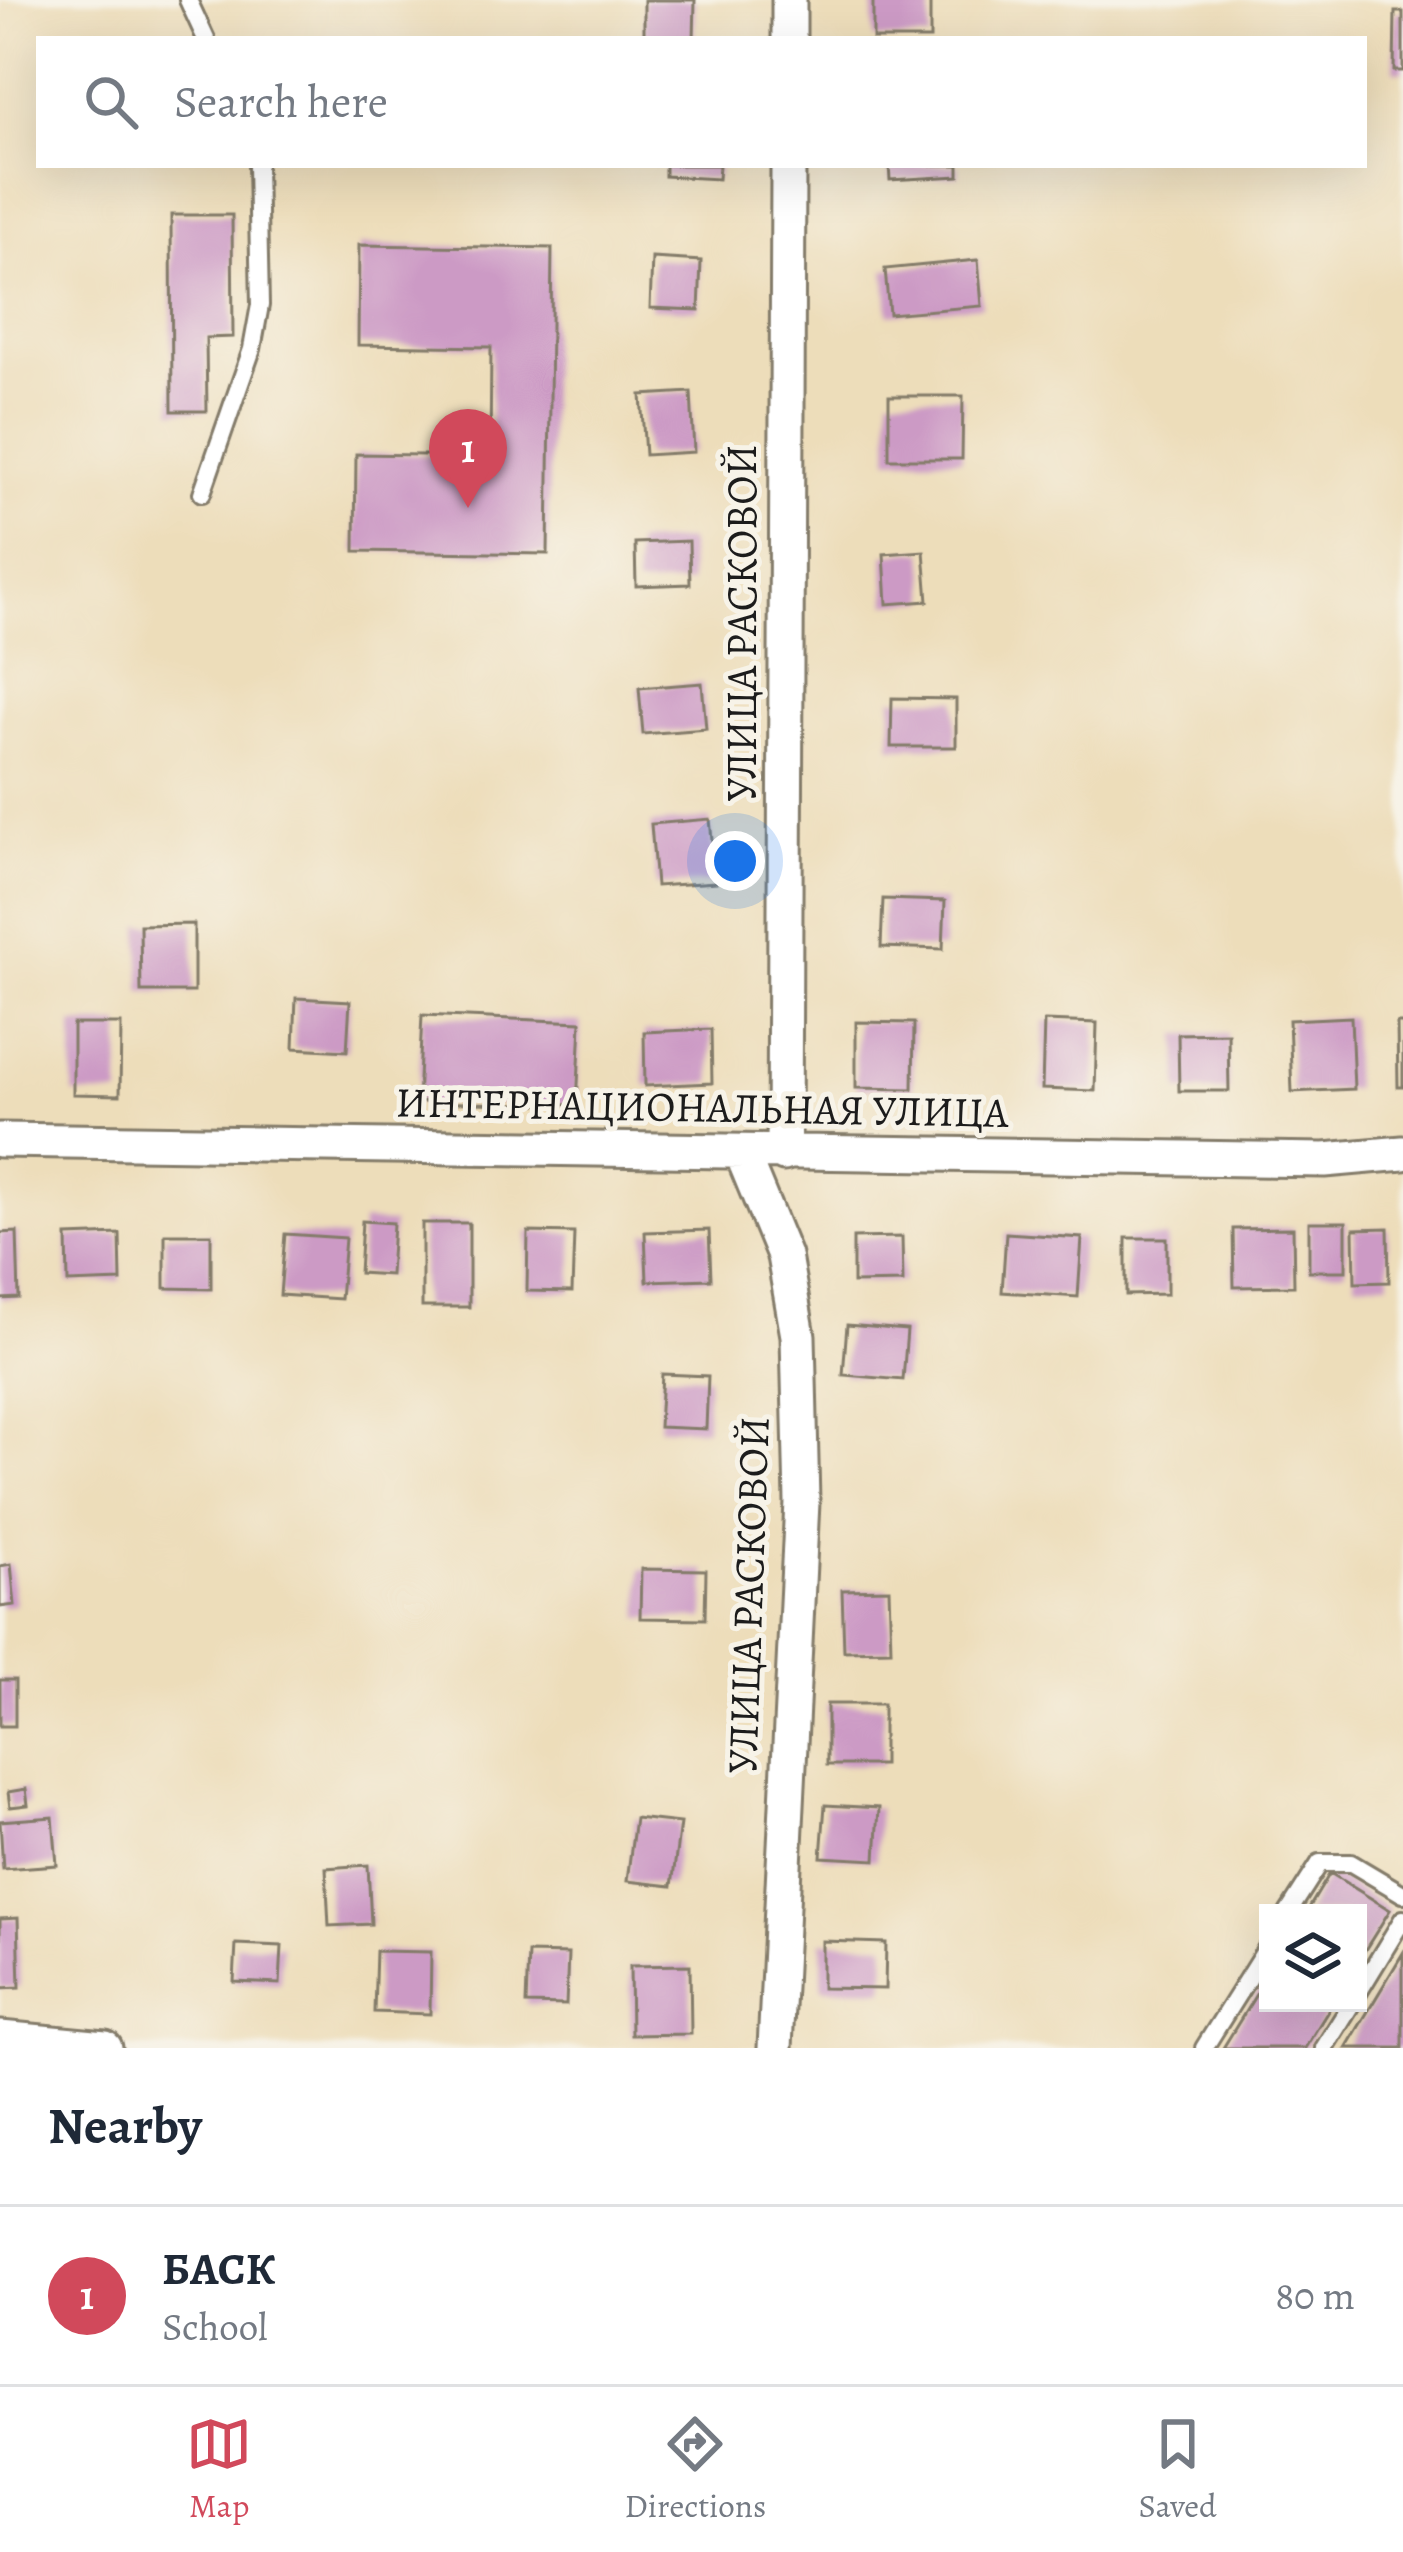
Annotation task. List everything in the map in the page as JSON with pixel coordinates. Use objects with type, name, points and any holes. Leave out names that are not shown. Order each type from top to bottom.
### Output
[{"type":"street","points":[[788,36],[789,0]]},
{"type":"street","name":"УЛИЦА РАСКОВОЙ","points":[[784,1154],[788,168]]},
{"type":"street","name":"ИНТЕРНАЦИОНАЛЬНАЯ УЛИЦА","points":[[0,1139],[1325,1160],[1403,1153]]},
{"type":"street","name":"УЛИЦА РАСКОВОЙ","points":[[742,1154],[784,1256],[798,1336],[802,1502],[775,2048]]},
{"type":"street","points":[[0,2038],[105,2048]]},
{"type":"lane","points":[[188,0],[205,36]]},
{"type":"lane","points":[[202,493],[252,349],[260,305],[257,168]]},
{"type":"lane","points":[[1294,1904],[1320,1863],[1351,1863],[1403,1894]]},
{"type":"lane","points":[[1367,1978],[1403,1919]]},
{"type":"lane","points":[[1204,2048],[1259,1960]]},
{"type":"lane","points":[[1324,2048],[1346,2012]]},
{"type":"building","points":[[644,0],[695,0],[694,36],[644,36]]},
{"type":"building","points":[[873,0],[930,0],[930,36],[873,36]]},
{"type":"building","points":[[1395,12],[1403,12],[1403,71],[1394,71]]},
{"type":"building","points":[[665,168],[719,168],[718,179],[665,176]]},
{"type":"building","points":[[889,168],[959,168],[959,176],[890,180]]},
{"type":"building","points":[[171,215],[232,215],[233,337],[206,338],[207,411],[172,411]]},
{"type":"building","points":[[359,245],[552,248],[548,554],[355,551],[356,454],[490,456],[491,347],[358,345]]},
{"type":"building","points":[[652,258],[701,261],[699,310],[650,308]]},
{"type":"building","points":[[978,260],[982,306],[889,314],[885,269]]},
{"type":"building","points":[[691,392],[694,452],[645,455],[641,395]]},
{"type":"building","points":[[889,396],[963,396],[962,459],[889,459]]},
{"type":"building","points":[[689,541],[690,584],[636,586],[635,543]]},
{"type":"building","points":[[924,551],[928,601],[887,604],[884,554]]},
{"type":"building","points":[[702,683],[706,729],[643,734],[639,688]]},
{"type":"building","points":[[892,698],[956,699],[956,747],[891,747]]},
{"type":"building","points":[[710,819],[716,882],[656,886],[651,824]]},
{"type":"building","points":[[883,899],[945,901],[943,949],[881,947]]},
{"type":"building","points":[[194,924],[194,992],[141,992],[140,925]]},
{"type":"building","points":[[296,998],[350,1001],[347,1051],[294,1048]]},
{"type":"building","points":[[422,1015],[581,1022],[577,1105],[418,1102]]},
{"type":"building","points":[[1351,1017],[1354,1089],[1292,1092],[1289,1020]]},
{"type":"building","points":[[1044,1021],[1097,1023],[1095,1091],[1042,1089]]},
{"type":"building","points":[[856,1022],[914,1023],[913,1089],[856,1088]]},
{"type":"building","points":[[1397,1023],[1403,1023],[1403,1087],[1398,1087]]},
{"type":"building","points":[[73,1024],[121,1024],[120,1095],[73,1094]]},
{"type":"building","points":[[711,1029],[712,1083],[645,1086],[644,1032]]},
{"type":"building","points":[[1228,1033],[1229,1091],[1179,1091],[1178,1034]]},
{"type":"building","points":[[362,1221],[393,1223],[390,1275],[359,1273]]},
{"type":"building","points":[[1309,1222],[1346,1222],[1346,1271],[1309,1271]]},
{"type":"building","points":[[422,1223],[469,1223],[469,1307],[422,1307]]},
{"type":"building","points":[[1293,1228],[1294,1286],[1234,1287],[1233,1229]]},
{"type":"building","points":[[1388,1228],[1389,1282],[1355,1283],[1354,1229]]},
{"type":"building","points":[[709,1230],[711,1279],[647,1281],[645,1232]]},
{"type":"building","points":[[17,1232],[19,1298],[0,1299],[0,1233]]},
{"type":"building","points":[[528,1232],[574,1233],[572,1292],[527,1291]]},
{"type":"building","points":[[1006,1233],[1082,1238],[1078,1297],[1002,1292]]},
{"type":"building","points":[[120,1234],[121,1281],[68,1283],[67,1236]]},
{"type":"building","points":[[165,1234],[211,1234],[211,1289],[165,1288]]},
{"type":"building","points":[[285,1234],[345,1238],[340,1299],[280,1295]]},
{"type":"building","points":[[902,1237],[903,1282],[853,1283],[853,1238]]},
{"type":"building","points":[[1126,1238],[1167,1238],[1167,1294],[1126,1295]]},
{"type":"building","points":[[847,1325],[907,1330],[903,1380],[843,1375]]},
{"type":"building","points":[[662,1374],[708,1376],[706,1429],[659,1427]]},
{"type":"building","points":[[11,1564],[15,1605],[0,1607],[0,1566]]},
{"type":"building","points":[[641,1569],[706,1570],[705,1619],[640,1618]]},
{"type":"building","points":[[889,1589],[891,1650],[844,1651],[842,1590]]},
{"type":"building","points":[[0,1680],[15,1680],[15,1726],[0,1726]]},
{"type":"building","points":[[827,1704],[883,1704],[883,1765],[827,1765]]},
{"type":"building","points":[[26,1789],[28,1805],[10,1807],[8,1792]]},
{"type":"building","points":[[825,1805],[879,1808],[876,1860],[821,1857]]},
{"type":"building","points":[[53,1817],[57,1865],[3,1869],[0,1821]]},
{"type":"building","points":[[635,1818],[680,1823],[672,1886],[627,1881]]},
{"type":"building","points":[[368,1865],[371,1924],[329,1926],[326,1868]]},
{"type":"building","points":[[1330,1873],[1390,1910],[1367,1947],[1367,1904],[1311,1904]]},
{"type":"building","points":[[18,1918],[20,1987],[0,1988],[0,1919]]},
{"type":"building","points":[[822,1941],[886,1943],[885,1989],[822,1988]]},
{"type":"building","points":[[236,1944],[282,1946],[280,1984],[234,1982]]},
{"type":"building","points":[[376,1951],[431,1952],[430,2014],[374,2012]]},
{"type":"building","points":[[528,1953],[568,1954],[566,2005],[526,2004]]},
{"type":"building","points":[[1403,1953],[1403,2048],[1346,2048]]},
{"type":"building","points":[[690,1965],[691,2034],[631,2035],[630,1966]]},
{"type":"building","points":[[1259,1990],[1259,2012],[1327,2012],[1305,2048],[1223,2048]]},
{"type":"place","name":"БАСК","points":[[468,508]]}]
